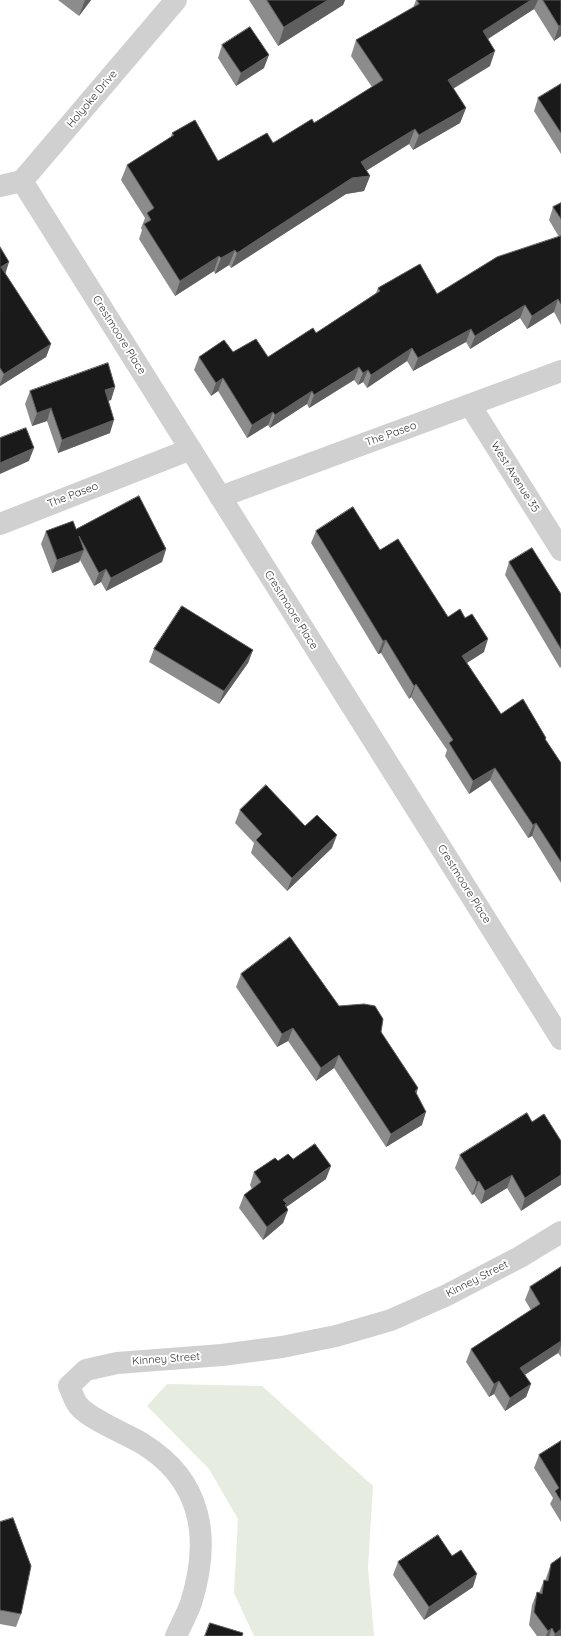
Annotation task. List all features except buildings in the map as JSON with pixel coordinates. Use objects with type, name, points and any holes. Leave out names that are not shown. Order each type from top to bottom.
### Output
[{"type":"street","name":"Holyoke Drive","points":[[22,181],[176,0]]},
{"type":"street","points":[[0,186],[22,181]]},
{"type":"street","name":"Crestmoore Place","points":[[22,181],[561,1038]]},
{"type":"street","name":"The Paseo","points":[[220,497],[561,371]]},
{"type":"street","name":"West Avenue 35","points":[[470,405],[561,550]]},
{"type":"street","name":"The Paseo","points":[[0,524],[191,449]]},
{"type":"street","name":"Kinney Street","points":[[176,1636],[190,1603],[201,1562],[201,1526],[191,1494],[172,1465],[144,1444],[93,1417],[78,1406],[69,1386],[86,1370],[117,1363],[222,1355],[282,1347],[336,1336],[391,1320],[447,1296],[520,1257],[561,1232]]},
{"type":"shaded area","points":[[167,1384],[262,1386],[373,1486],[368,1568],[374,1636],[254,1636],[234,1593],[238,1519],[209,1469],[147,1406]]}]
